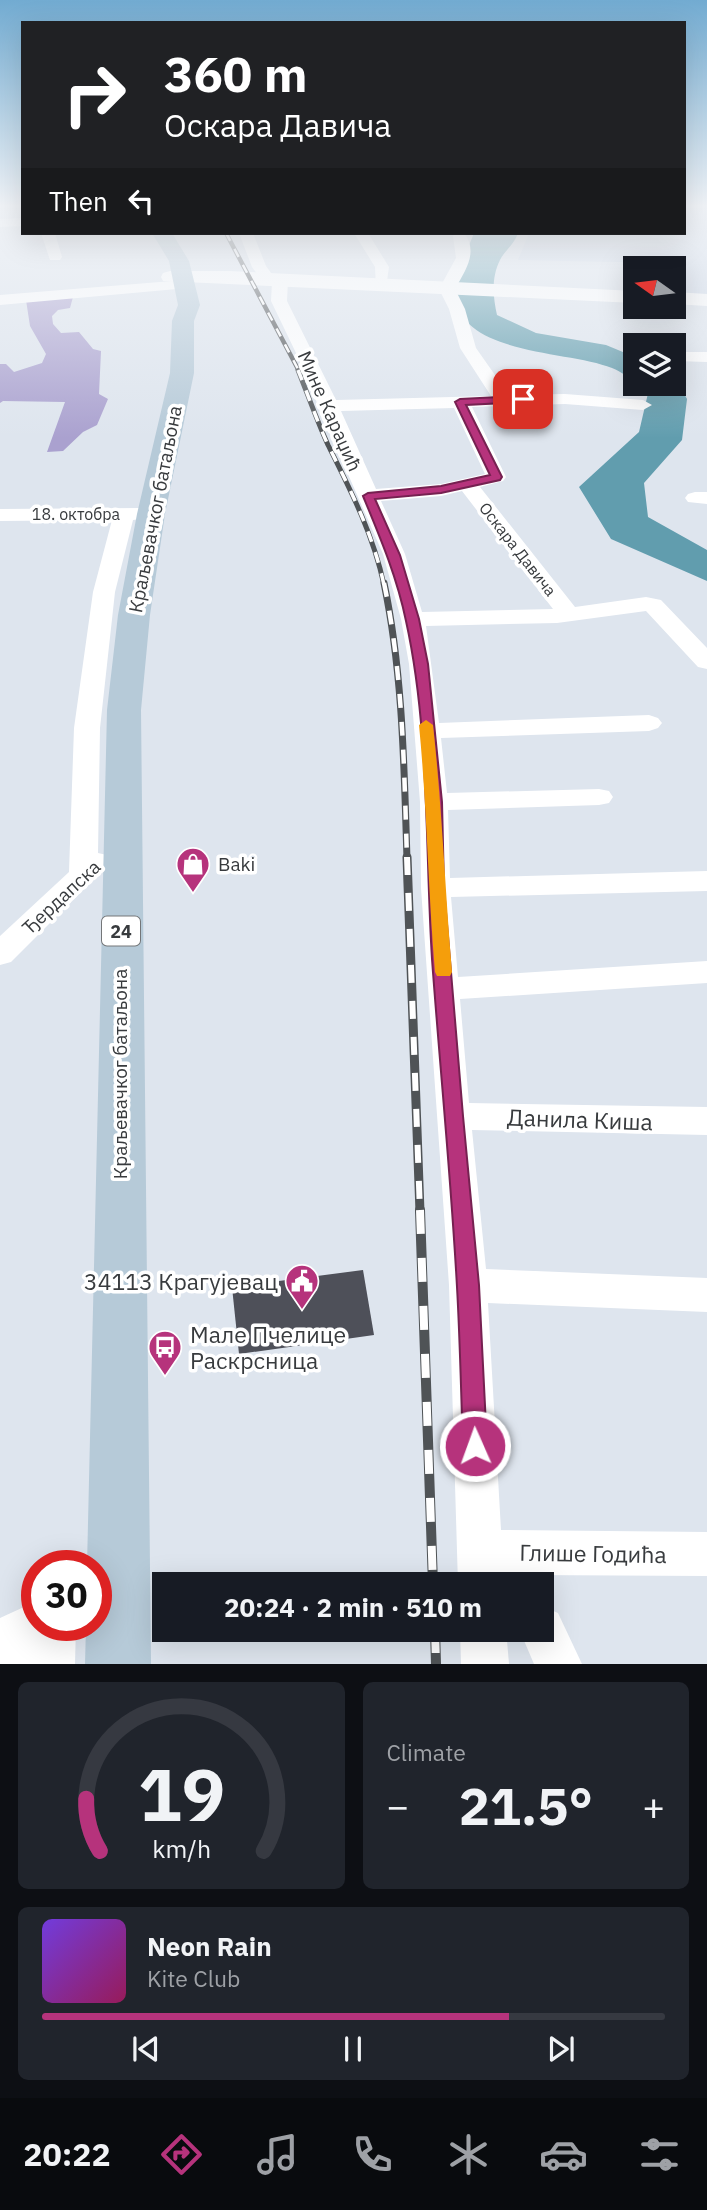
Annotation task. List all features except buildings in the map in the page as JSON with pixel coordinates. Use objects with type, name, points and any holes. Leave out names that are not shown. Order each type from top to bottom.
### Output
[{"type":"main road","name":"Краљевачког батаљона","points":[[107,1550],[102,858],[127,676],[138,514],[181,373],[185,342],[183,321],[175,309],[175,283]]},
{"type":"main road","name":"Краљевачког батаљона","points":[[112,1628],[118,1664]]},
{"type":"street","points":[[0,300],[152,283]]},
{"type":"street","name":"Мине Караџић","points":[[275,283],[279,301],[318,380],[327,406],[394,555],[413,619],[421,664],[434,802],[436,888],[468,1285],[480,1568]]},
{"type":"street","points":[[331,283],[623,297]]},
{"type":"street","points":[[456,283],[454,289],[457,309],[468,348],[503,400]]},
{"type":"street","points":[[686,299],[707,300]]},
{"type":"street","points":[[686,357],[707,357]]},
{"type":"street","points":[[327,406],[565,399],[643,405]]},
{"type":"street","name":"Оскара Давича","points":[[368,496],[468,485],[496,477],[460,402]]},
{"type":"street","name":"Оскара Давича","points":[[468,485],[568,613]]},
{"type":"street","name":"18. октобра","points":[[0,515],[138,514]]},
{"type":"street","points":[[413,619],[557,616],[653,606],[707,662]]},
{"type":"street","points":[[426,731],[649,723]]},
{"type":"street","points":[[434,802],[599,797]]},
{"type":"street","name":"Ђердапска","points":[[0,954],[102,858]]},
{"type":"street","points":[[436,888],[707,881]]},
{"type":"street","points":[[445,989],[707,972]]},
{"type":"street","name":"Данила Киша","points":[[453,1116],[707,1121]]},
{"type":"street","points":[[468,1285],[707,1295]]},
{"type":"street","name":"Глише Годића","points":[[480,1568],[707,1555]]},
{"type":"street","points":[[0,1648],[21,1638]]},
{"type":"street","points":[[51,1664],[52,1641]]},
{"type":"street","points":[[484,1642],[485,1664]]},
{"type":"street","points":[[548,1642],[558,1664]]},
{"type":"shaded area","points":[[686,283],[707,283],[707,296],[686,294]]},
{"type":"shaded area","points":[[73,297],[70,308],[58,310],[52,316],[53,324],[61,333],[79,332],[93,349],[101,351],[99,394],[108,399],[97,425],[83,432],[63,451],[47,452],[65,402],[0,403],[0,364],[6,364],[14,372],[42,363],[46,354],[30,326],[26,300]]},
{"type":"water","points":[[456,283],[494,283],[497,315],[536,333],[606,345],[623,352],[623,373],[593,362],[520,348],[496,340],[476,330],[461,315],[454,295]]},
{"type":"water","points":[[647,396],[685,396],[682,440],[644,483],[648,517],[707,550],[707,581],[611,539],[579,487],[639,432]]},
{"type":"railway","points":[[252,283],[299,371]]},
{"type":"railway","points":[[298,370],[324,436],[368,530],[384,585]]},
{"type":"railway","points":[[384,583],[399,686],[407,859]]},
{"type":"railway","points":[[407,857],[420,1212]]},
{"type":"railway","points":[[420,1210],[433,1572]]},
{"type":"railway","points":[[435,1642],[436,1664]]},
{"type":"slow traffic","points":[[426,725],[434,802],[436,888],[443,972]]},
{"type":"place","name":"Baki","points":[[193,894]]},
{"type":"place","name":"34113 Крагујевац","points":[[302,1311]]},
{"type":"place","name":"Мале Пчелице Раскрсница","points":[[165,1377]]},
{"type":"route","points":[[475,1446],[468,1285],[436,888],[434,802],[421,664],[413,619],[394,555],[368,496],[441,490],[496,477],[460,402],[523,399]]}]
